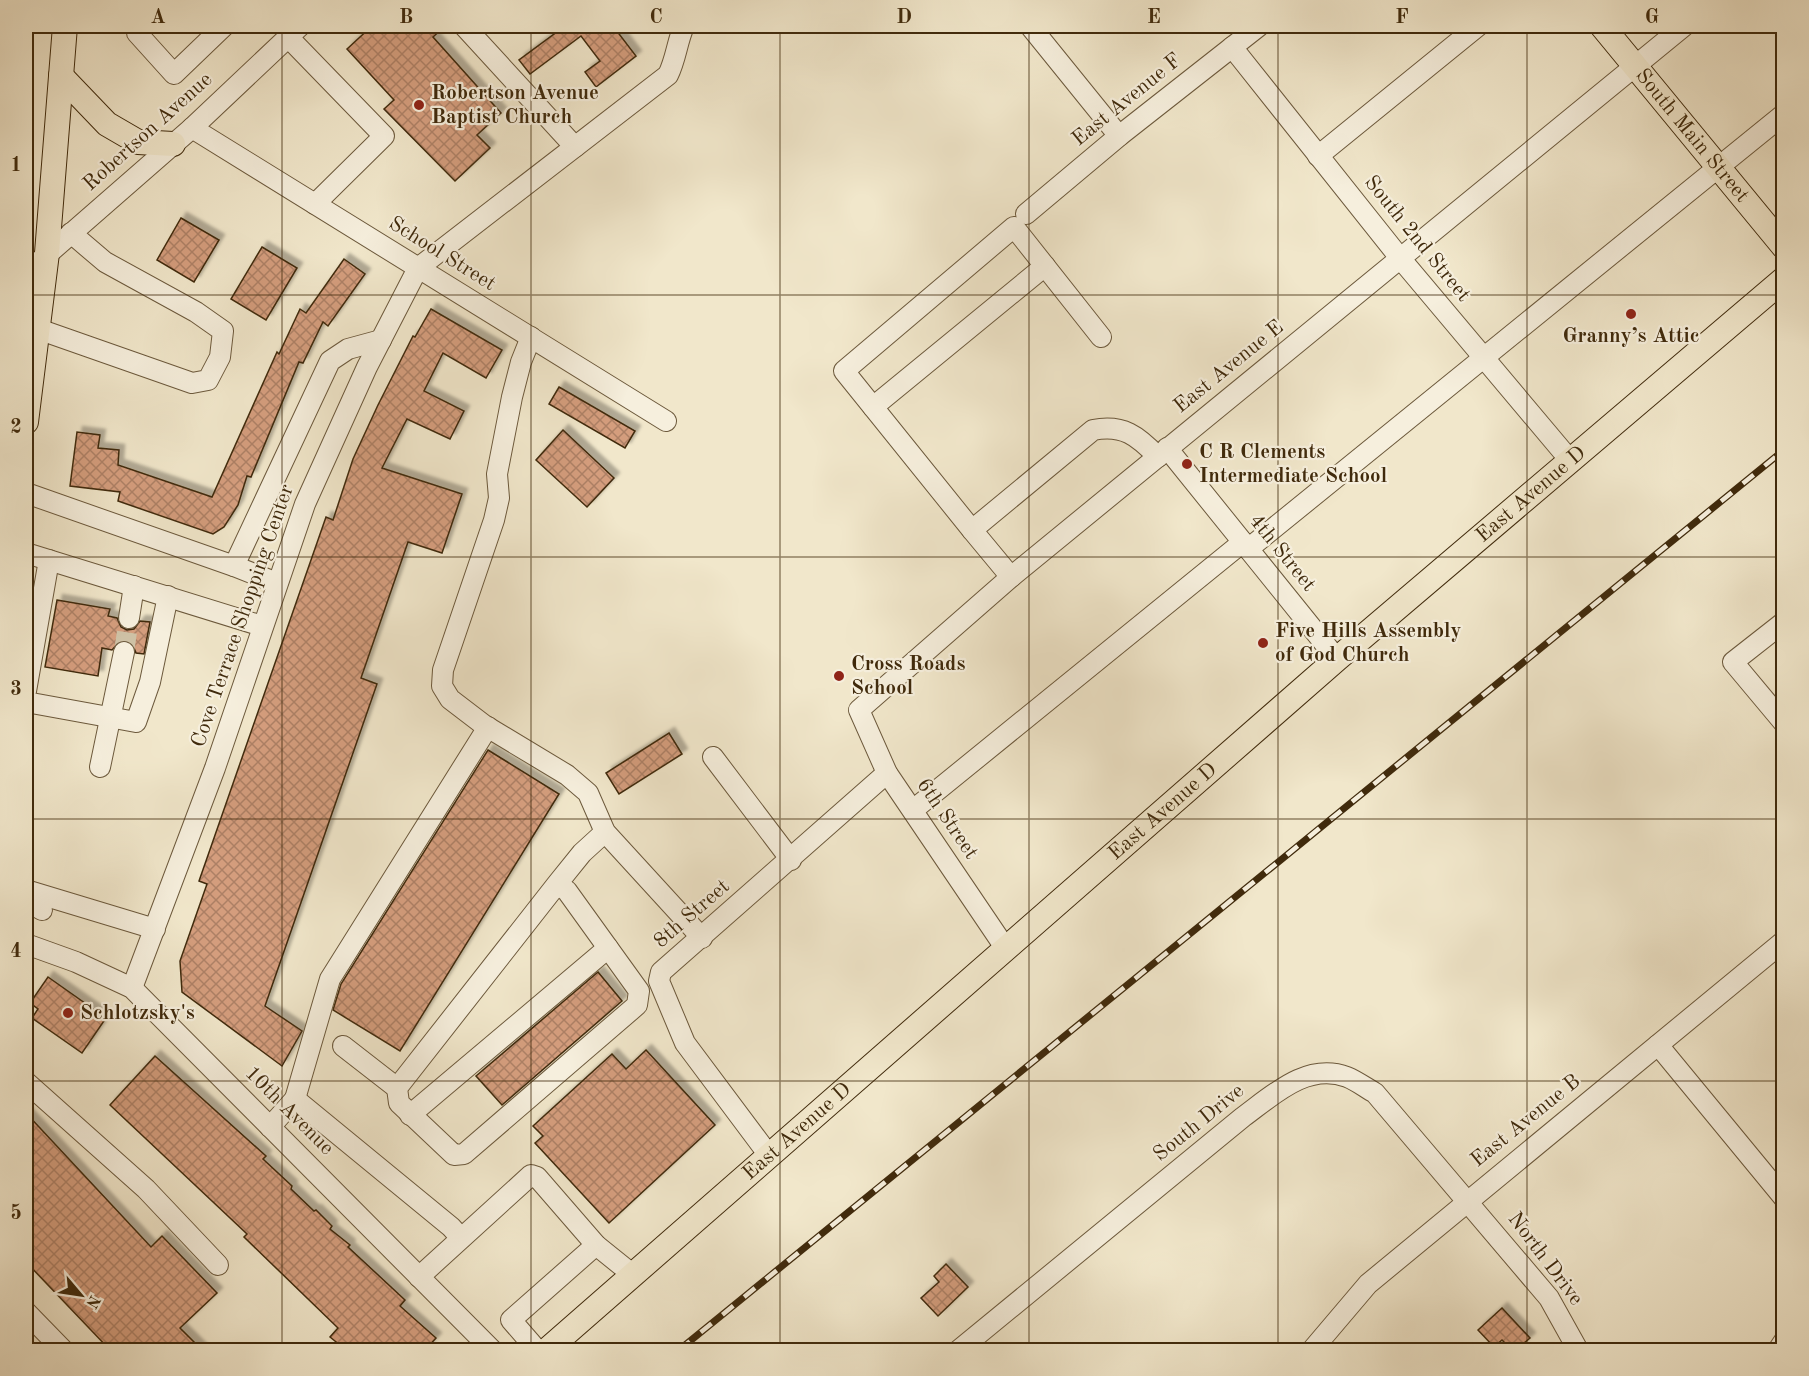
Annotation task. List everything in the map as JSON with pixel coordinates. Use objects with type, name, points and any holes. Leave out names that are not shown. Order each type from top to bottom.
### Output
[{"type":"main road","points":[[26,422],[47,253],[64,26]]},
{"type":"main road","name":"South Main Street","points":[[1602,26],[1784,247]]},
{"type":"main road","points":[[61,76],[107,124],[138,142],[173,144]]},
{"type":"main road","name":"East Avenue D","points":[[547,1350],[768,1154],[1337,659],[1569,459],[1784,279]]},
{"type":"street","points":[[137,26],[136,33],[174,74],[216,28]]},
{"type":"street","points":[[464,26],[575,147]]},
{"type":"street","points":[[1030,26],[1119,136]]},
{"type":"street","name":"East Avenue F","points":[[1026,214],[1119,136],[1259,26]]},
{"type":"street","points":[[1318,156],[1478,26]]},
{"type":"street","name":"East Avenue E","points":[[859,710],[1011,577],[1684,26]]},
{"type":"street","points":[[418,268],[668,75],[674,62],[677,30]]},
{"type":"street","points":[[294,31],[384,136],[315,204]]},
{"type":"street","name":"Robertson Avenue","points":[[26,273],[192,128],[294,31]]},
{"type":"street","name":"South 2nd Street","points":[[1232,47],[1400,258],[1569,459]]},
{"type":"street","points":[[913,810],[1484,358],[1784,114]]},
{"type":"street","name":"School Street","points":[[192,128],[666,421]]},
{"type":"street","points":[[1011,577],[844,371],[1014,227],[1101,337]]},
{"type":"street","points":[[38,329],[192,383],[208,380],[220,357],[223,332],[196,312],[105,262],[71,232]]},
{"type":"street","points":[[873,407],[1045,266]]},
{"type":"street","name":"Cove Terrace Shopping Center","points":[[132,988],[215,768],[262,626],[306,504],[381,340],[418,268]]},
{"type":"street","points":[[531,338],[521,362],[512,397],[497,474],[499,498],[494,520],[442,670],[442,686],[450,699],[488,727],[567,775],[588,792],[605,832],[702,938]]},
{"type":"street","points":[[234,566],[330,361],[348,349],[381,340]]},
{"type":"street","name":"4th Street","points":[[972,530],[1093,430],[1106,428],[1129,432],[1163,453],[1246,545],[1337,659]]},
{"type":"street","points":[[26,493],[234,566],[277,584]]},
{"type":"street","points":[[26,553],[262,626]]},
{"type":"street","points":[[26,691],[50,560]]},
{"type":"street","points":[[129,618],[134,586]]},
{"type":"street","points":[[26,702],[136,722],[150,682],[168,596]]},
{"type":"street","points":[[1784,622],[1733,662],[1784,723]]},
{"type":"street","points":[[100,767],[124,652]]},
{"type":"street","name":"6th Street","points":[[859,710],[887,773],[1006,949]]},
{"type":"street","points":[[270,1127],[295,1099],[330,979],[488,727]]},
{"type":"street","points":[[713,757],[791,860]]},
{"type":"street","name":"8th Street","points":[[768,1154],[685,1043],[659,981],[661,972],[791,860],[887,773]]},
{"type":"street","points":[[397,1088],[582,853],[605,832]]},
{"type":"street","points":[[343,1046],[397,1088],[399,1103],[454,1155],[464,1154],[637,1005],[639,991],[567,891],[557,884]]},
{"type":"street","points":[[26,890],[155,929]]},
{"type":"street","points":[[39,908],[74,904]]},
{"type":"street","name":"East Avenue B","points":[[1312,1350],[1368,1284],[1468,1199],[1784,941]]},
{"type":"street","name":"10th Avenue","points":[[26,944],[76,962],[132,988],[492,1350]]},
{"type":"street","points":[[410,1115],[608,948]]},
{"type":"street","points":[[1658,1045],[1784,1197]]},
{"type":"street","name":"South Drive","points":[[959,1350],[1243,1117],[1292,1081],[1326,1073],[1346,1077],[1376,1093],[1468,1199]]},
{"type":"street","points":[[26,1082],[146,1189],[218,1265]]},
{"type":"street","points":[[295,1099],[451,1227],[461,1238]]},
{"type":"street","points":[[419,1277],[531,1175],[537,1177],[596,1245],[632,1274]]},
{"type":"street","name":"North Drive","points":[[1468,1199],[1549,1298],[1578,1350]]},
{"type":"street","points":[[537,1350],[511,1320],[596,1245]]},
{"type":"street","points":[[26,1312],[63,1350]]},
{"type":"street","points":[[1778,1350],[1784,1341]]},
{"type":"building","name":"Robertson Avenue Baptist Church","points":[[372,26],[445,26],[433,37],[501,113],[477,135],[490,148],[455,181],[384,109],[394,100],[347,49]]},
{"type":"building","points":[[565,26],[613,26],[636,56],[596,87],[585,72],[600,61],[581,36],[530,74],[519,60]]},
{"type":"building","points":[[181,218],[219,240],[194,282],[157,260]]},
{"type":"building","points":[[262,247],[297,268],[266,320],[231,299]]},
{"type":"building","points":[[344,259],[365,274],[328,326],[323,322],[303,363],[299,362],[251,477],[247,476],[238,505],[224,527],[213,534],[118,501],[120,492],[70,486],[77,432],[100,435],[98,448],[119,450],[118,465],[212,497],[277,352],[279,354],[300,309],[306,313]]},
{"type":"building","points":[[431,309],[502,350],[486,378],[443,353],[424,391],[464,411],[450,439],[407,419],[382,468],[462,494],[442,553],[408,542],[361,678],[377,684],[265,1006],[302,1031],[282,1066],[182,992],[180,961],[207,884],[199,881],[326,517],[333,520],[353,459],[378,405],[413,336],[415,337]]},
{"type":"building","points":[[559,387],[635,431],[625,448],[549,404]]},
{"type":"building","points":[[563,430],[614,478],[587,507],[536,460]]},
{"type":"building","points":[[57,600],[110,609],[108,616],[117,618],[121,627],[127,630],[134,629],[140,621],[150,622],[144,654],[136,653],[132,643],[121,640],[112,650],[102,648],[98,676],[45,667]]},
{"type":"building","points":[[669,733],[682,754],[619,794],[606,773]]},
{"type":"building","points":[[488,750],[559,794],[400,1051],[333,1010],[341,984]]},
{"type":"building","points":[[598,972],[622,1001],[502,1105],[476,1076]]},
{"type":"building","name":"Schlotzsky's","points":[[48,977],[106,1018],[82,1053],[32,1018],[38,1009],[30,1003]]},
{"type":"building","points":[[646,1050],[715,1125],[609,1223],[535,1143],[543,1136],[533,1126],[612,1054],[626,1069]]},
{"type":"building","points":[[155,1056],[266,1156],[263,1159],[292,1186],[291,1189],[314,1211],[316,1210],[332,1226],[330,1229],[350,1245],[348,1247],[405,1300],[400,1306],[436,1338],[425,1350],[346,1350],[330,1337],[338,1328],[244,1237],[247,1234],[110,1105]]},
{"type":"building","points":[[26,1113],[151,1247],[162,1236],[217,1293],[180,1328],[202,1350],[110,1350],[26,1262]]},
{"type":"building","points":[[946,1264],[968,1287],[938,1316],[921,1298],[939,1282],[934,1276]]},
{"type":"building","points":[[1502,1308],[1530,1338],[1516,1350],[1512,1350],[1502,1340],[1494,1347],[1478,1330]]},
{"type":"tunnel","points":[[124,652],[129,618]]},
{"type":"railway","points":[[679,1350],[1784,450]]},
{"type":"place","name":"Robertson Avenue Baptist Church","points":[[419,105]]},
{"type":"place","name":"Granny’s Attic","points":[[1631,314]]},
{"type":"place","name":"C R Clements Intermediate School","points":[[1187,464]]},
{"type":"place","name":"Five Hills Assembly of God Church","points":[[1263,643]]},
{"type":"place","name":"Cross Roads School","points":[[839,676]]},
{"type":"place","name":"Schlotzsky's","points":[[68,1013]]}]
